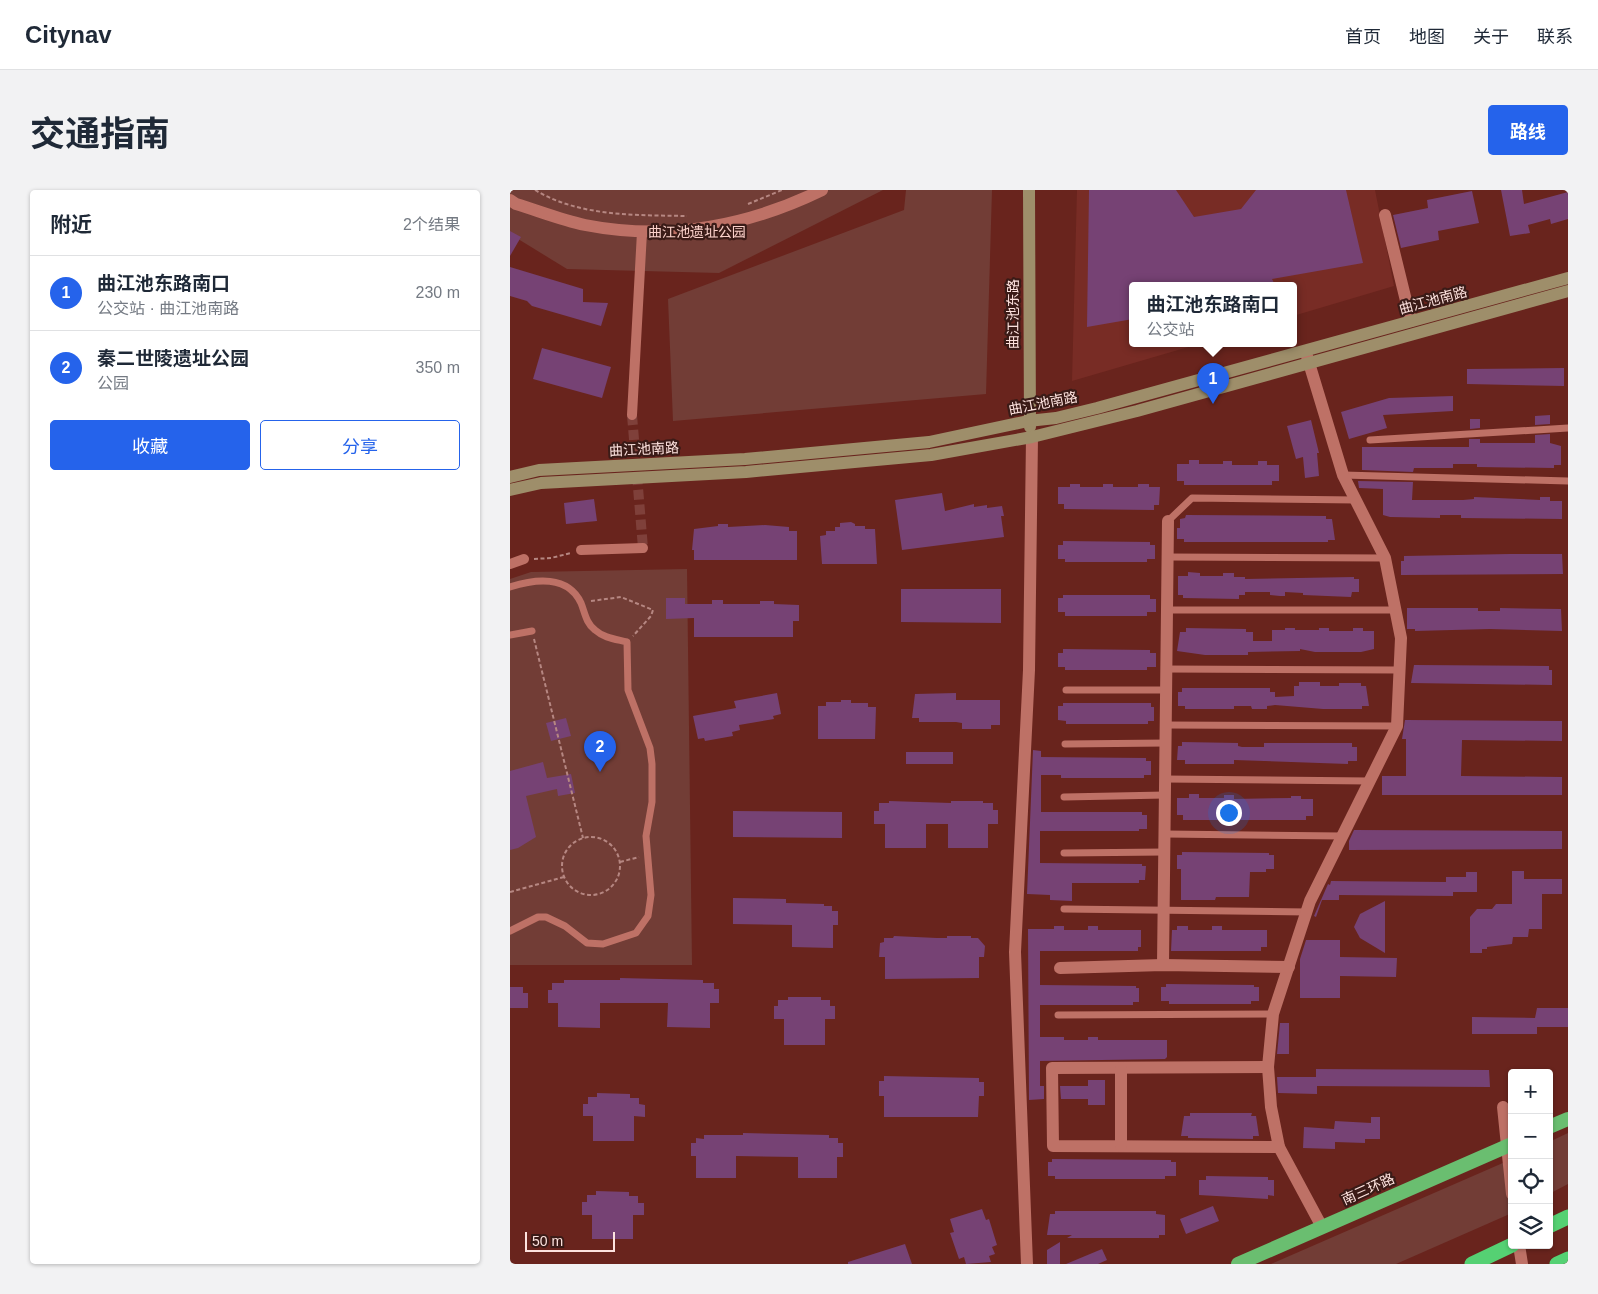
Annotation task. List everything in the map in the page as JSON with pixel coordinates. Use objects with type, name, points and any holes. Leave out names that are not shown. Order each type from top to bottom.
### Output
[{"type":"highway","points":[[1553,1125],[1568,1119]]},
{"type":"highway","name":"南三环路","points":[[1238,1264],[1508,1146]]},
{"type":"highway","points":[[1553,1224],[1568,1217]]},
{"type":"highway","points":[[1472,1264],[1508,1247]]},
{"type":"highway","points":[[1557,1264],[1568,1259]]},
{"type":"main road","name":"曲江池东路","points":[[1029,190],[1028,421],[1032,437]]},
{"type":"main road","name":"曲江池南路","points":[[510,490],[541,483],[746,472],[931,455],[1032,437],[1307,357],[1411,321],[1568,278]]},
{"type":"main road","name":"曲江池南路","points":[[510,476],[539,470],[745,459],[929,442],[1028,421],[1056,418],[1568,292]]},
{"type":"street","points":[[510,200],[516,204],[585,224],[642,232],[690,231],[733,222],[786,207],[822,190]]},
{"type":"street","points":[[1385,214],[1411,321]]},
{"type":"street","points":[[632,415],[642,232]]},
{"type":"street","points":[[1307,357],[1343,475],[1385,558],[1401,638],[1397,726],[1306,912],[1273,1014],[1268,1067],[1271,1107],[1279,1147],[1322,1227]]},
{"type":"street","points":[[1028,1264],[1015,952],[1029,670],[1032,437]]},
{"type":"street","points":[[1163,965],[1168,521]]},
{"type":"street","points":[[581,550],[643,548]]},
{"type":"street","points":[[510,564],[524,560]]},
{"type":"street","points":[[1060,968],[1163,965],[1288,967]]},
{"type":"street","points":[[1268,1067],[1052,1068],[1052,1146],[1279,1147]]},
{"type":"street","points":[[1121,1068],[1121,1146]]},
{"type":"street","points":[[1503,1107],[1508,1159]]},
{"type":"street","points":[[1520,1249],[1522,1264]]},
{"type":"lane","points":[[1370,440],[1568,428]]},
{"type":"lane","points":[[1343,475],[1568,481]]},
{"type":"lane","points":[[1168,521],[1192,498],[1357,500]]},
{"type":"lane","points":[[1168,557],[1385,558]]},
{"type":"lane","points":[[510,587],[533,581],[554,581],[566,586],[576,594],[587,621],[595,631],[605,637],[627,642],[628,690],[650,748],[652,764],[652,802],[646,836],[651,904],[643,924],[630,936],[603,944],[587,943],[565,926],[546,917],[538,917],[510,931]]},
{"type":"lane","points":[[1167,610],[1396,610]]},
{"type":"lane","points":[[510,635],[532,631]]},
{"type":"lane","points":[[1166,670],[1400,670]]},
{"type":"lane","points":[[1066,690],[1166,690]]},
{"type":"lane","points":[[1166,725],[1397,726]]},
{"type":"lane","points":[[1065,744],[1166,743]]},
{"type":"lane","points":[[1165,779],[1369,781]]},
{"type":"lane","points":[[1064,797],[1165,795]]},
{"type":"lane","points":[[1165,834],[1342,836]]},
{"type":"lane","points":[[1064,853],[1164,852]]},
{"type":"lane","points":[[1064,909],[1306,912]]},
{"type":"lane","points":[[1058,1015],[1273,1014]]},
{"type":"path","points":[[535,190],[548,198],[611,215],[690,216]]},
{"type":"path","points":[[746,205],[782,190]]},
{"type":"path","points":[[524,560],[551,558],[581,550]]},
{"type":"path","points":[[581,604],[622,597],[654,610],[642,627],[627,642]]},
{"type":"path","points":[[532,631],[583,838]]},
{"type":"path","points":[[592,837],[609,844],[616,851],[620,862],[618,878],[613,886],[597,895],[577,892],[564,877],[563,859],[567,850],[583,838],[592,837]]},
{"type":"path","points":[[620,862],[646,856]]},
{"type":"path","points":[[510,892],[564,877]]},
{"type":"shaded area","points":[[1077,190],[1375,190],[1394,286],[1297,315],[1297,282],[1129,282],[1129,347],[1188,347],[1072,381]]},
{"type":"green space","name":"曲江池遗址公园","points":[[510,190],[883,190],[719,273],[567,269],[510,234]]},
{"type":"green space","points":[[906,190],[992,190],[986,394],[673,421],[668,299],[904,210]]},
{"type":"green space","points":[[687,569],[692,965],[510,965],[510,579],[531,572]]},
{"type":"green space","points":[[1568,1133],[1568,1184],[1553,1192],[1553,1159],[1553,1140]]},
{"type":"green space","points":[[1508,1161],[1508,1215],[1396,1264],[1271,1264]]},
{"type":"building","points":[[1089,190],[1176,190],[1194,217],[1241,209],[1256,190],[1346,190],[1363,263],[1272,279],[1274,282],[1129,282],[1129,320],[1087,327]]},
{"type":"building","points":[[1501,190],[1522,190],[1524,204],[1568,192],[1568,219],[1551,224],[1550,219],[1528,225],[1530,233],[1510,236]]},
{"type":"building","points":[[1472,191],[1479,223],[1438,231],[1439,240],[1401,248],[1393,215],[1428,208],[1427,200]]},
{"type":"building","points":[[510,231],[521,237],[510,256]]},
{"type":"building","points":[[510,267],[583,289],[583,302],[608,303],[601,326],[532,306],[527,301],[510,296]]},
{"type":"building","points":[[542,348],[611,367],[602,398],[533,379]]},
{"type":"building","points":[[1564,368],[1564,386],[1467,384],[1467,369]]},
{"type":"building","points":[[1453,396],[1453,411],[1383,415],[1387,428],[1349,439],[1341,412],[1389,398]]},
{"type":"building","points":[[1550,415],[1550,424],[1535,425],[1535,416]]},
{"type":"building","points":[[1470,419],[1480,419],[1480,428],[1470,429]]},
{"type":"building","points":[[1311,420],[1319,453],[1317,453],[1319,476],[1305,478],[1303,457],[1296,459],[1287,426]]},
{"type":"building","points":[[1550,434],[1550,443],[1561,446],[1561,465],[1554,465],[1554,468],[1477,467],[1477,464],[1453,464],[1453,468],[1414,468],[1413,472],[1362,470],[1362,447],[1469,447],[1469,439],[1480,439],[1480,443],[1535,443],[1535,435]]},
{"type":"building","points":[[1189,460],[1199,460],[1199,464],[1223,464],[1223,461],[1232,461],[1232,465],[1258,465],[1258,461],[1267,461],[1267,465],[1279,465],[1279,481],[1272,481],[1272,485],[1184,485],[1184,481],[1177,481],[1177,464],[1189,464]]},
{"type":"building","points":[[1358,481],[1413,482],[1412,500],[1463,500],[1474,499],[1474,497],[1540,500],[1540,497],[1550,497],[1550,501],[1562,501],[1562,519],[1461,518],[1461,515],[1440,515],[1440,518],[1390,517],[1383,515],[1383,489],[1359,488]]},
{"type":"building","points":[[1070,484],[1080,484],[1080,487],[1103,487],[1103,484],[1113,484],[1113,487],[1138,487],[1138,484],[1149,484],[1149,487],[1160,487],[1159,505],[1154,505],[1154,510],[1064,509],[1064,504],[1058,504],[1058,487],[1070,487]]},
{"type":"building","points":[[942,493],[945,511],[974,504],[974,507],[987,505],[987,508],[1002,506],[1004,516],[1001,516],[1004,537],[902,550],[895,500]]},
{"type":"building","points":[[594,499],[597,521],[566,524],[564,503]]},
{"type":"building","points":[[1186,515],[1326,516],[1326,519],[1332,519],[1335,540],[1328,540],[1328,542],[1184,542],[1184,539],[1177,539],[1177,528],[1180,528],[1180,519],[1185,518]]},
{"type":"building","points":[[851,522],[855,526],[865,526],[865,529],[875,529],[877,564],[822,564],[820,536],[826,535],[826,531],[835,531],[835,527],[840,527],[840,523]]},
{"type":"building","points":[[718,524],[728,524],[728,527],[765,525],[789,527],[789,531],[797,531],[797,560],[694,560],[694,550],[692,550],[694,529],[718,526]]},
{"type":"building","points":[[1063,541],[1150,542],[1150,545],[1155,545],[1155,559],[1147,559],[1147,562],[1065,562],[1065,559],[1058,559],[1058,545],[1063,545]]},
{"type":"building","points":[[1562,554],[1563,574],[1401,575],[1401,561],[1404,561],[1404,556]]},
{"type":"building","points":[[1188,572],[1200,573],[1200,576],[1223,576],[1223,573],[1234,573],[1234,577],[1245,577],[1245,579],[1354,577],[1354,579],[1359,579],[1359,592],[1352,592],[1351,597],[1303,595],[1303,593],[1285,592],[1285,596],[1280,596],[1270,595],[1270,592],[1245,592],[1245,595],[1239,595],[1239,599],[1183,598],[1183,595],[1178,595],[1178,576],[1188,576]]},
{"type":"building","points":[[901,589],[1001,589],[1001,623],[901,622]]},
{"type":"building","points":[[1063,595],[1150,595],[1150,599],[1156,599],[1156,612],[1147,612],[1147,616],[1065,616],[1065,612],[1058,612],[1058,598],[1063,598]]},
{"type":"building","points":[[666,598],[685,598],[685,604],[712,604],[712,600],[723,600],[723,604],[760,604],[760,601],[774,601],[774,604],[799,605],[799,621],[793,621],[793,637],[694,637],[694,618],[666,619]]},
{"type":"building","points":[[1407,608],[1478,608],[1478,611],[1500,611],[1500,608],[1561,609],[1562,631],[1490,629],[1415,631],[1415,629],[1407,629]]},
{"type":"building","points":[[1186,628],[1246,629],[1246,632],[1253,632],[1253,641],[1272,641],[1272,630],[1285,630],[1285,628],[1319,630],[1319,628],[1329,628],[1329,631],[1353,631],[1353,628],[1363,628],[1363,631],[1374,631],[1374,649],[1361,652],[1315,652],[1300,649],[1300,651],[1248,652],[1248,655],[1205,655],[1177,651],[1180,632],[1186,632]]},
{"type":"building","points":[[1063,649],[1150,650],[1150,653],[1156,653],[1156,667],[1147,667],[1147,670],[1065,670],[1065,667],[1058,667],[1058,653],[1063,653]]},
{"type":"building","points":[[1414,665],[1549,666],[1549,670],[1552,670],[1552,685],[1411,683]]},
{"type":"building","points":[[1299,682],[1320,682],[1320,686],[1339,686],[1339,683],[1361,683],[1361,686],[1366,686],[1369,706],[1362,706],[1362,709],[1323,709],[1275,705],[1267,706],[1267,709],[1252,709],[1251,706],[1234,706],[1234,709],[1185,709],[1185,706],[1178,706],[1178,692],[1182,692],[1182,688],[1270,688],[1270,692],[1275,692],[1275,697],[1294,696],[1294,686],[1299,686]]},
{"type":"building","points":[[777,693],[781,714],[773,716],[774,719],[739,725],[740,730],[732,732],[733,736],[705,741],[704,738],[698,739],[693,716],[736,708],[734,701]]},
{"type":"building","points":[[956,693],[956,700],[1000,700],[1000,725],[991,725],[991,729],[962,729],[962,723],[919,722],[919,718],[912,718],[915,694]]},
{"type":"building","points":[[841,700],[851,700],[851,703],[868,703],[868,707],[876,707],[875,739],[818,739],[818,706],[826,706],[826,702],[841,702]]},
{"type":"building","points":[[1063,703],[1151,703],[1151,707],[1154,707],[1154,721],[1148,721],[1148,724],[1066,724],[1066,721],[1058,720],[1058,706],[1063,706]]},
{"type":"building","points":[[566,718],[571,736],[551,741],[546,723]]},
{"type":"building","points":[[1405,720],[1562,721],[1562,741],[1462,740],[1461,776],[1562,777],[1562,795],[1382,795],[1382,776],[1406,776],[1406,739],[1402,739]]},
{"type":"building","points":[[1182,742],[1238,743],[1238,746],[1242,747],[1264,747],[1264,743],[1352,743],[1352,747],[1357,747],[1357,761],[1348,761],[1348,764],[1234,760],[1234,764],[1185,764],[1185,760],[1177,760],[1178,746],[1182,746]]},
{"type":"building","points":[[1033,750],[1041,751],[1041,757],[1146,758],[1146,761],[1151,761],[1151,775],[1144,775],[1144,778],[1061,778],[1061,775],[1041,775],[1041,812],[1142,812],[1142,815],[1147,815],[1147,829],[1139,829],[1139,831],[1040,831],[1040,863],[1142,864],[1142,866],[1146,866],[1145,880],[1139,880],[1139,883],[1072,883],[1072,901],[1050,900],[1050,895],[1027,894]]},
{"type":"building","points":[[906,752],[953,752],[953,764],[906,764]]},
{"type":"building","points":[[543,762],[547,778],[571,774],[575,793],[558,796],[557,789],[526,796],[536,837],[518,848],[510,850],[510,771]]},
{"type":"building","points":[[1189,794],[1199,794],[1199,798],[1224,798],[1224,795],[1234,795],[1234,799],[1291,798],[1291,796],[1301,796],[1301,799],[1313,799],[1313,816],[1306,816],[1306,820],[1183,820],[1183,815],[1177,815],[1177,798],[1189,798]]},
{"type":"building","points":[[889,801],[951,803],[951,801],[983,801],[983,803],[993,803],[993,810],[998,810],[998,824],[988,824],[988,848],[948,848],[948,824],[926,824],[926,848],[885,848],[885,824],[874,824],[874,811],[879,811],[879,803],[889,803]]},
{"type":"building","points":[[733,811],[842,812],[842,838],[733,837]]},
{"type":"building","points":[[1354,830],[1562,831],[1562,849],[1349,850],[1349,841]]},
{"type":"building","points":[[1182,852],[1269,853],[1269,855],[1274,855],[1274,869],[1266,869],[1266,872],[1250,872],[1249,897],[1181,900],[1181,869],[1177,869],[1177,855],[1182,855]]},
{"type":"building","points":[[1512,871],[1524,871],[1524,879],[1562,879],[1562,894],[1542,894],[1542,929],[1529,929],[1528,937],[1513,937],[1512,944],[1487,947],[1487,949],[1482,949],[1482,953],[1470,953],[1470,917],[1477,909],[1492,909],[1496,904],[1512,904]]},
{"type":"building","points":[[1466,872],[1477,872],[1477,892],[1453,892],[1453,896],[1339,895],[1339,900],[1322,900],[1316,917],[1314,916],[1331,881],[1446,882],[1446,877],[1466,877]]},
{"type":"building","points":[[733,898],[786,899],[786,903],[832,906],[832,911],[838,911],[838,925],[833,925],[833,948],[792,947],[792,925],[733,924]]},
{"type":"building","points":[[1385,901],[1385,953],[1360,938],[1354,927],[1360,914]]},
{"type":"building","points":[[1054,926],[1064,926],[1064,930],[1088,930],[1088,926],[1098,926],[1098,930],[1141,930],[1141,947],[1138,947],[1138,951],[1040,951],[1040,985],[1136,986],[1136,988],[1139,988],[1139,1002],[1133,1002],[1133,1005],[1040,1005],[1040,1037],[1064,1037],[1064,1040],[1088,1040],[1088,1037],[1098,1037],[1098,1040],[1167,1040],[1167,1057],[1165,1059],[1040,1061],[1040,1086],[1044,1086],[1044,1099],[1029,1100],[1028,929],[1054,929]]},
{"type":"building","points":[[1177,926],[1188,926],[1188,930],[1212,930],[1212,926],[1222,926],[1222,930],[1267,930],[1267,947],[1261,947],[1261,951],[1171,951],[1172,930],[1177,930]]},
{"type":"building","points":[[894,936],[947,938],[947,936],[971,936],[971,938],[978,938],[985,946],[984,957],[979,957],[979,978],[885,979],[885,957],[879,957],[880,943],[884,942],[884,938],[893,938]]},
{"type":"building","points":[[1306,940],[1340,940],[1340,957],[1397,958],[1396,977],[1340,976],[1340,998],[1300,998],[1300,959]]},
{"type":"building","points":[[620,978],[703,980],[703,983],[714,983],[714,989],[719,989],[719,1003],[710,1003],[710,1028],[667,1027],[668,1003],[600,1003],[600,1028],[558,1027],[558,1003],[548,1003],[548,990],[552,990],[552,983],[564,983],[564,980],[620,980]]},
{"type":"building","points":[[1166,984],[1254,985],[1254,987],[1259,987],[1259,1001],[1251,1001],[1251,1004],[1169,1004],[1169,1001],[1161,1001],[1161,987],[1166,987]]},
{"type":"building","points":[[510,987],[523,987],[523,993],[528,993],[528,1008],[510,1008]]},
{"type":"building","points":[[788,997],[821,997],[821,1000],[830,1000],[830,1006],[835,1006],[835,1019],[825,1019],[825,1045],[784,1045],[784,1019],[774,1019],[774,1006],[778,1006],[778,1000],[788,1000]]},
{"type":"building","points":[[1537,1008],[1568,1008],[1568,1027],[1537,1027],[1537,1034],[1472,1034],[1472,1017],[1535,1018]]},
{"type":"building","points":[[1280,1023],[1289,1023],[1289,1054],[1277,1054]]},
{"type":"building","points":[[1316,1069],[1489,1070],[1490,1087],[1317,1086],[1317,1094],[1278,1093],[1277,1077],[1316,1077]]},
{"type":"building","points":[[884,1076],[979,1078],[979,1082],[984,1082],[984,1096],[979,1096],[978,1117],[884,1117],[884,1096],[879,1096],[879,1081],[884,1081]]},
{"type":"building","points":[[1088,1080],[1105,1080],[1105,1105],[1088,1105],[1088,1099],[1061,1099],[1060,1086],[1088,1086]]},
{"type":"building","points":[[597,1093],[630,1094],[630,1098],[639,1098],[639,1104],[645,1105],[645,1117],[634,1116],[634,1141],[593,1141],[593,1116],[583,1116],[583,1104],[588,1104],[588,1097],[597,1097]]},
{"type":"building","points":[[1190,1113],[1252,1113],[1251,1116],[1256,1116],[1259,1136],[1253,1136],[1253,1139],[1188,1138],[1188,1136],[1181,1136],[1184,1116],[1190,1116]]},
{"type":"building","points":[[1371,1117],[1380,1117],[1380,1139],[1365,1139],[1365,1143],[1335,1142],[1335,1149],[1303,1148],[1304,1127],[1334,1129],[1335,1121],[1371,1123]]},
{"type":"building","points":[[743,1133],[829,1135],[829,1138],[838,1138],[838,1143],[843,1143],[843,1157],[837,1157],[837,1178],[798,1178],[798,1157],[736,1156],[736,1178],[696,1178],[696,1156],[691,1156],[691,1143],[696,1143],[696,1138],[704,1139],[704,1135],[743,1135]]},
{"type":"building","points":[[1052,1159],[1171,1160],[1171,1162],[1176,1162],[1176,1176],[1165,1176],[1165,1179],[1055,1179],[1055,1176],[1048,1176],[1048,1162],[1052,1162]]},
{"type":"building","points":[[1206,1176],[1268,1177],[1268,1180],[1274,1180],[1274,1196],[1268,1195],[1268,1199],[1199,1195],[1199,1180],[1206,1180]]},
{"type":"building","points":[[596,1191],[629,1192],[629,1196],[638,1196],[638,1203],[644,1203],[644,1215],[633,1215],[633,1239],[592,1239],[592,1215],[582,1215],[582,1202],[587,1202],[587,1195],[596,1195]]},
{"type":"building","points":[[1213,1206],[1219,1221],[1186,1234],[1180,1219]]},
{"type":"building","points":[[982,1209],[986,1220],[989,1219],[997,1245],[992,1247],[995,1254],[989,1256],[991,1262],[966,1264],[964,1257],[959,1259],[950,1233],[954,1232],[950,1219]]},
{"type":"building","points":[[1055,1211],[1156,1211],[1156,1214],[1165,1215],[1165,1235],[1159,1235],[1159,1238],[1067,1238],[1072,1235],[1047,1235],[1050,1214],[1055,1214]]},
{"type":"building","points":[[1060,1242],[1060,1264],[1047,1264],[1047,1250]]},
{"type":"building","points":[[905,1244],[912,1264],[848,1264],[848,1262]]},
{"type":"building","points":[[1102,1249],[1107,1260],[1098,1264],[1066,1264]]},
{"type":"tunnel","points":[[632,415],[643,548]]},
{"type":"place","name":"曲江池东路南口","points":[[1213,404]]},
{"type":"place","name":"秦二世陵遗址公园","points":[[600,772]]}]
